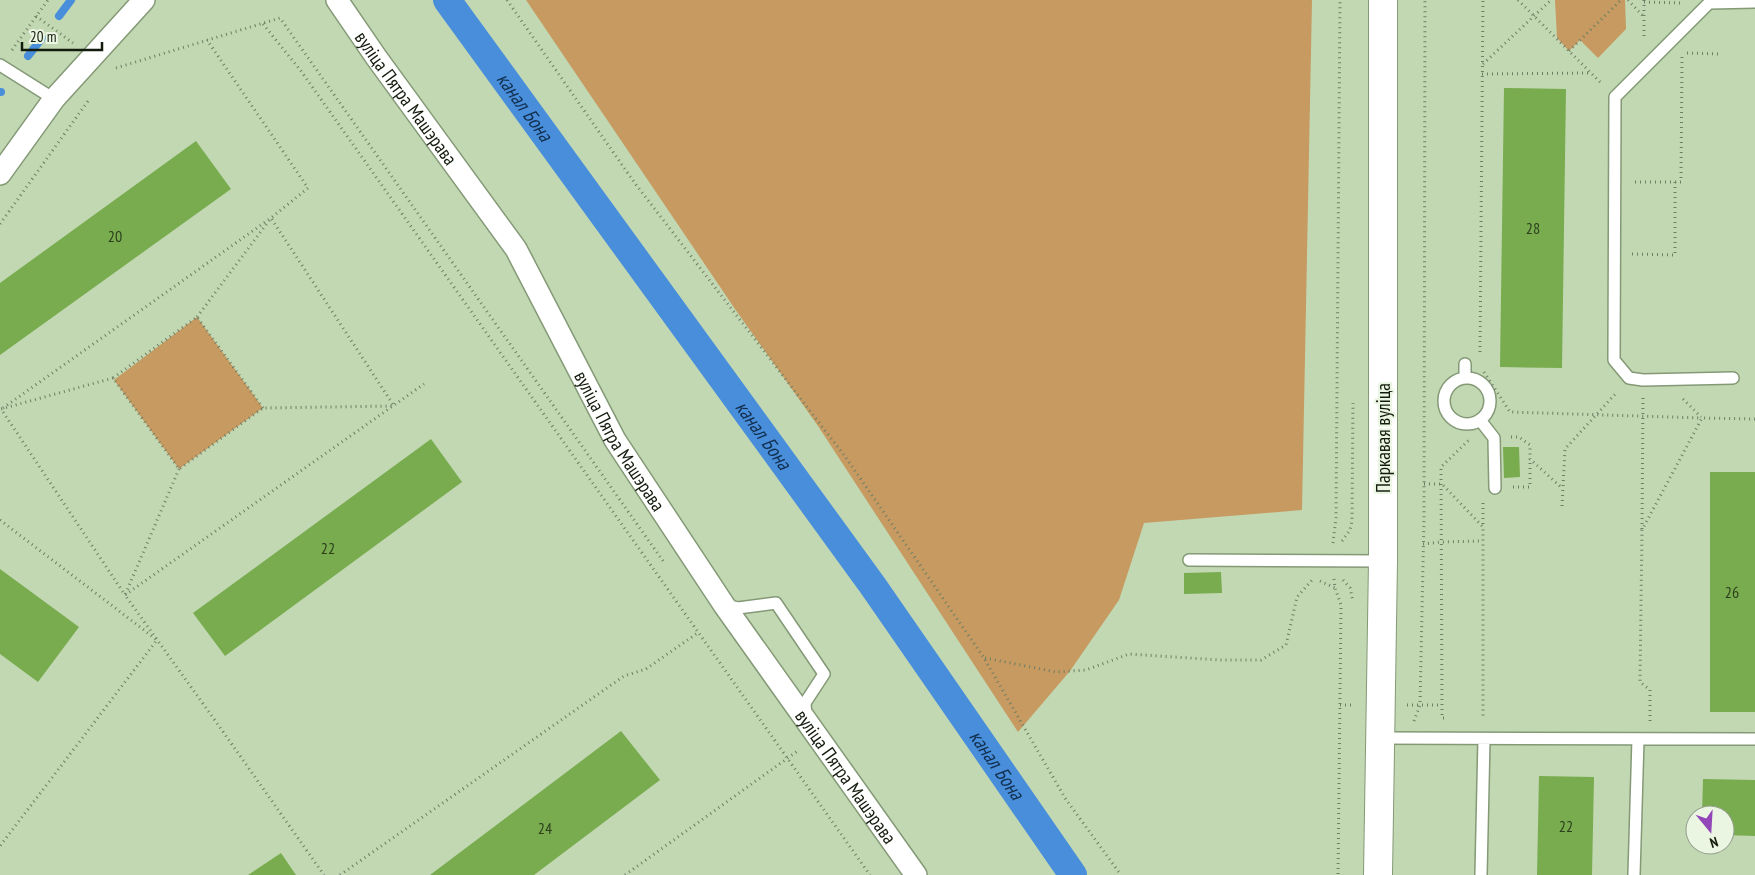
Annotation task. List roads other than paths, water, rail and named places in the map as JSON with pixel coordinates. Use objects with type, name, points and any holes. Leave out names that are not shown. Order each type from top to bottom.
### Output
[{"type":"street","points":[[0,174],[54,100],[144,0]]},
{"type":"street","name":"вуліца Пятра Машэрава","points":[[337,0],[376,58],[516,249],[615,440],[724,605],[916,875]]},
{"type":"street","name":"Паркавая вуліца","points":[[1378,875],[1383,561],[1383,0]]},
{"type":"lane","points":[[1734,378],[1643,380],[1629,378],[1614,360],[1615,97],[1709,3],[1755,2]]},
{"type":"lane","points":[[0,65],[54,100]]},
{"type":"lane","points":[[1465,364],[1465,378]]},
{"type":"lane","points":[[1465,378],[1485,386],[1490,400],[1489,408],[1480,420],[1466,424],[1451,418],[1444,405],[1444,397],[1451,384],[1465,378]]},
{"type":"lane","points":[[1480,420],[1494,438],[1495,488]]},
{"type":"lane","points":[[1189,560],[1383,561]]},
{"type":"lane","points":[[724,605],[738,608],[776,603],[824,674],[805,703],[812,729]]},
{"type":"lane","points":[[1381,738],[1755,739]]},
{"type":"lane","points":[[1481,875],[1484,739]]},
{"type":"lane","points":[[1634,875],[1638,740]]},
{"type":"waterway","points":[[59,16],[71,0]]},
{"type":"waterway","name":"канал Бона","points":[[447,0],[873,586],[1073,875]]},
{"type":"waterway","points":[[28,56],[42,38]]}]
